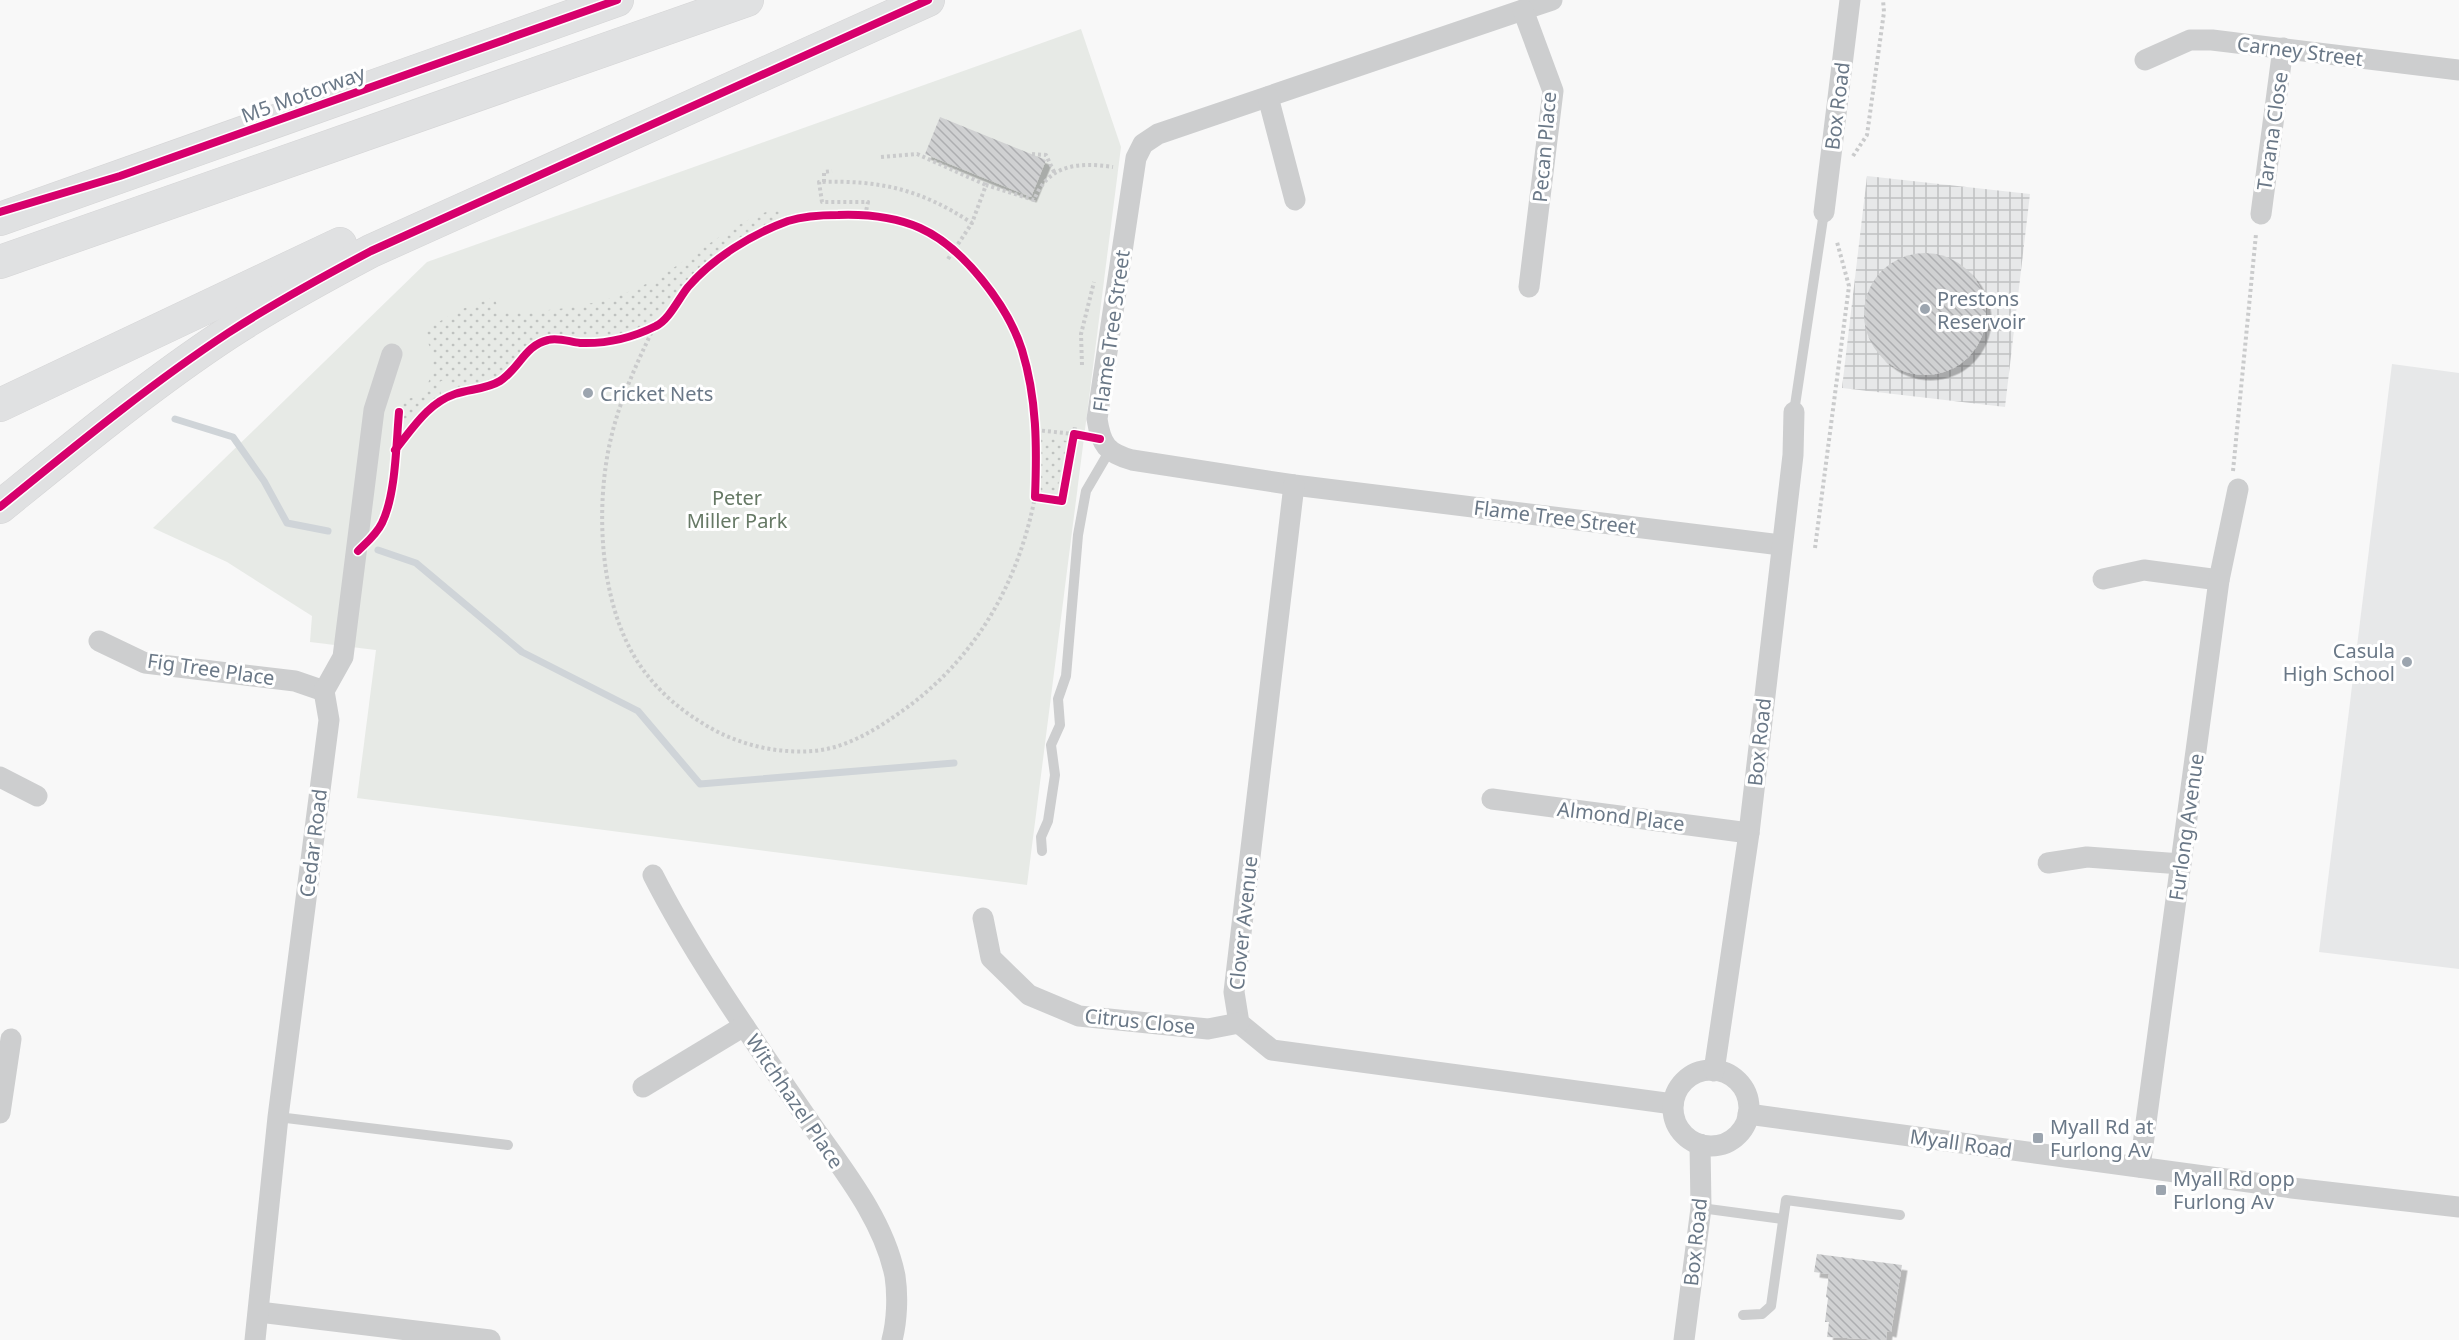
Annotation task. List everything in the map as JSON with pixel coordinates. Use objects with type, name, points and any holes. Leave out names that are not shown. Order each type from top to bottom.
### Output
[{"type":"highway","name":"M5 Motorway","points":[[0,219],[617,0]]},
{"type":"highway","points":[[0,262],[747,0]]},
{"type":"highway","points":[[0,405],[362,233],[920,0]]},
{"type":"highway","points":[[0,507],[81,442],[226,334],[310,283],[371,251],[928,0]]},
{"type":"highway","points":[[0,212],[120,176]]},
{"type":"street","name":"Flame Tree Street","points":[[1552,0],[1158,134],[1143,144],[1136,158],[1097,419],[1105,445],[1115,456],[1132,460],[1294,484],[1781,545]]},
{"type":"street","name":"Box Road","points":[[1824,212],[1850,0]]},
{"type":"street","name":"Pecan Place","points":[[1522,10],[1553,91],[1528,287]]},
{"type":"street","name":"Carney Street","points":[[2145,60],[2190,40],[2212,40],[2459,70]]},
{"type":"street","name":"Tarana Close","points":[[2261,214],[2283,48]]},
{"type":"street","points":[[1268,97],[1295,200]]},
{"type":"street","points":[[324,691],[343,657],[374,410],[392,354]]},
{"type":"street","name":"Box Road","points":[[1714,1071],[1749,833],[1793,455],[1794,412]]},
{"type":"street","name":"Clover Avenue","points":[[1239,1023],[1234,992],[1294,484]]},
{"type":"street","name":"Furlong Avenue","points":[[2140,1167],[2219,580],[2238,489]]},
{"type":"street","points":[[2103,579],[2144,570],[2219,580]]},
{"type":"street","name":"Fig Tree Place","points":[[99,641],[145,663],[296,681],[324,691]]},
{"type":"street","name":"Cedar Road","points":[[255,1340],[278,1117],[329,720],[324,691]]},
{"type":"street","points":[[0,777],[36,796]]},
{"type":"street","name":"Almond Place","points":[[1492,799],[1749,833]]},
{"type":"street","points":[[2048,863],[2088,857],[2181,864]]},
{"type":"street","name":"Witchhazel Place","points":[[652,875],[672,912],[744,1026],[869,1209],[895,1276],[896,1304],[892,1340]]},
{"type":"street","name":"Citrus Close","points":[[983,918],[991,957],[1029,995],[1078,1016],[1209,1029],[1239,1023]]},
{"type":"street","points":[[1239,1023],[1272,1050],[1673,1104]]},
{"type":"street","points":[[643,1087],[744,1026]]},
{"type":"street","points":[[0,1113],[11,1039]]},
{"type":"street","points":[[1702,1071],[1714,1071],[1737,1080],[1748,1102],[1748,1114],[1744,1126],[1731,1140],[1713,1146],[1700,1144],[1680,1131],[1675,1120],[1673,1104],[1681,1085],[1690,1076],[1702,1071]]},
{"type":"street","name":"Myall Road","points":[[1748,1114],[2459,1207]]},
{"type":"street","name":"Box Road","points":[[1684,1340],[1701,1208],[1700,1144]]},
{"type":"street","points":[[259,1312],[490,1340]]},
{"type":"lane","points":[[1794,412],[1824,212]]},
{"type":"lane","points":[[1042,851],[1041,837],[1048,821],[1055,775],[1051,745],[1060,725],[1058,699],[1066,676],[1078,535],[1086,491],[1105,445]]},
{"type":"lane","points":[[278,1117],[508,1145]]},
{"type":"lane","points":[[1743,1315],[1762,1314],[1771,1305],[1786,1200],[1900,1215]]},
{"type":"lane","points":[[1701,1208],[1783,1219]]},
{"type":"path","points":[[1852,158],[1867,135],[1884,12],[1883,0]]},
{"type":"path","points":[[880,156],[917,154],[986,184],[1034,200],[1046,178],[1076,164],[1113,167]]},
{"type":"path","points":[[1032,154],[1046,155],[1055,174]]},
{"type":"path","points":[[1112,178],[1115,157]]},
{"type":"path","points":[[824,182],[824,172],[832,171]]},
{"type":"path","points":[[865,216],[868,202],[822,202],[819,182],[859,181],[894,186],[949,208],[972,223]]},
{"type":"path","points":[[948,258],[972,223],[986,184]]},
{"type":"path","points":[[855,214],[876,217]]},
{"type":"path","points":[[2238,489],[2232,465],[2254,242],[2261,214]]},
{"type":"path","points":[[1815,548],[1849,286],[1836,238]]},
{"type":"path","points":[[944,244],[961,258]]},
{"type":"path","points":[[1082,373],[1082,334],[1096,274]]},
{"type":"path","points":[[643,331],[654,327],[665,318]]},
{"type":"path","points":[[654,327],[628,383],[611,438],[604,474],[602,514],[604,552],[611,596],[628,643],[646,675],[666,696],[716,732],[749,746],[814,751],[849,742],[882,725],[921,699],[954,669],[992,612],[1018,561],[1039,498],[1035,486]]},
{"type":"path","points":[[1072,445],[1077,418]]},
{"type":"path","points":[[1035,421],[1036,441]]},
{"type":"path","points":[[1036,430],[1074,434],[1105,445]]},
{"type":"shaded area","points":[[1867,176],[2030,194],[2005,407],[1842,388]]},
{"type":"shaded area","name":"Casula High School","points":[[2392,364],[2459,373],[2459,969],[2319,952]]},
{"type":"green space","name":"Peter Miller Park","points":[[1081,29],[1121,147],[1027,885],[357,798],[376,650],[310,642],[312,616],[227,562],[153,528],[427,262]]},
{"type":"green space","points":[[780,207],[784,218],[764,225],[729,243],[698,270],[655,318],[632,331],[614,337],[544,336],[525,346],[504,371],[489,382],[450,388],[446,379],[439,382],[441,395],[421,407],[402,428],[403,409],[394,409],[402,401],[423,394],[432,370],[430,348],[422,332],[457,311],[494,297],[500,313],[542,311],[584,305],[624,294],[677,266],[747,220]]},
{"type":"green space","points":[[1041,437],[1067,441],[1056,496],[1039,493]]},
{"type":"building","points":[[940,117],[1046,160],[1031,197],[925,154]]},
{"type":"building","name":"Prestons Reservoir","points":[[1925,253],[1948,257],[1968,271],[1982,291],[1986,314],[1982,337],[1968,357],[1948,371],[1925,375],[1902,371],[1882,357],[1868,337],[1864,314],[1868,291],[1882,271],[1902,257]]},
{"type":"building","points":[[1817,1254],[1902,1265],[1891,1332],[1887,1331],[1886,1340],[1827,1337],[1829,1322],[1825,1322],[1829,1274],[1814,1272]]},
{"type":"waterway","points":[[175,419],[233,437],[264,481],[287,523],[328,531]]},
{"type":"waterway","points":[[378,550],[416,563],[522,652],[638,711],[700,784],[954,763]]},
{"type":"cycle path","points":[[0,212],[120,176],[617,0]]},
{"type":"cycle path","points":[[0,507],[169,374],[228,333],[298,290],[371,251],[928,0]]},
{"type":"cycle path","points":[[395,450],[422,417],[437,403],[455,394],[490,386],[500,381],[533,347],[540,343],[556,339],[580,343],[600,342],[629,337],[647,330],[661,323],[698,276],[734,248],[788,221],[832,215],[880,217],[920,228],[952,249],[967,263],[995,297],[1022,350],[1031,387],[1036,441],[1035,497],[1062,501],[1074,434],[1100,439]]},
{"type":"cycle path","points":[[358,551],[377,531],[387,511],[395,469],[399,412]]},
{"type":"place","name":"Prestons Reservoir","points":[[1925,309]]},
{"type":"place","name":"Cricket Nets","points":[[588,393]]},
{"type":"place","name":"Casula High School","points":[[2407,662]]},
{"type":"place","name":"Myall Rd at Furlong Av","points":[[2038,1138]]},
{"type":"place","name":"Myall Rd opp Furlong Av","points":[[2161,1190]]}]
